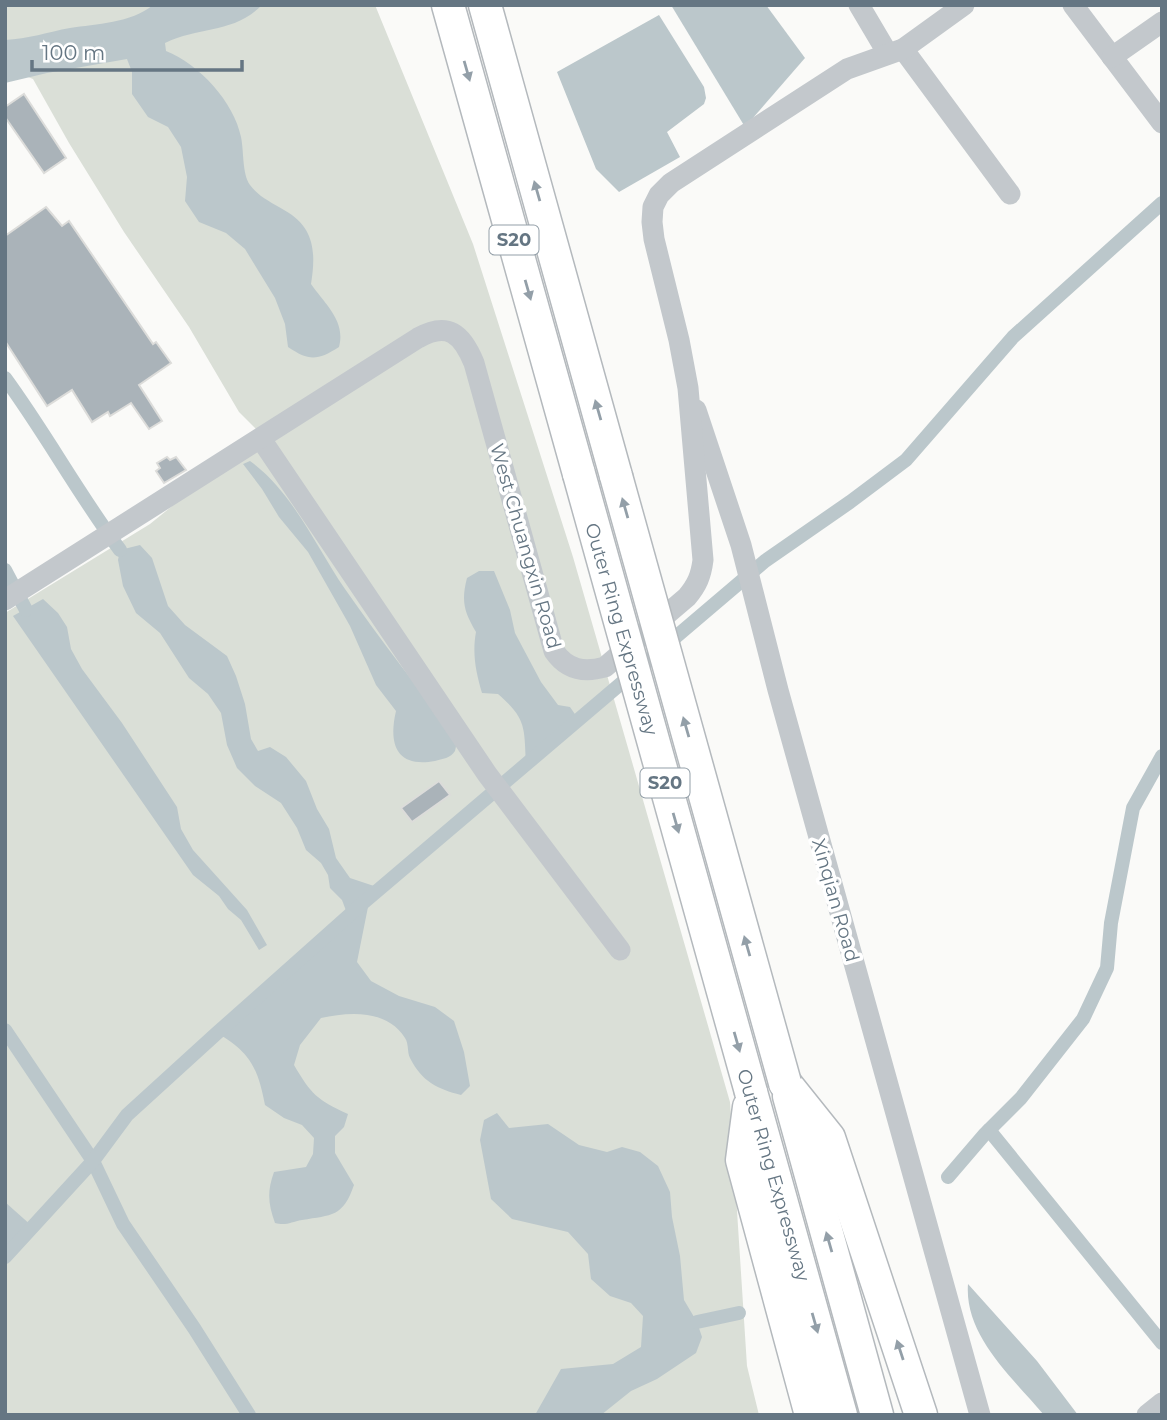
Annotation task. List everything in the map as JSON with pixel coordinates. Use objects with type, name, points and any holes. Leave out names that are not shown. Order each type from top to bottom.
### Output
[{"type":"highway","name":"Outer Ring Expressway","points":[[448,5],[841,1415]]},
{"type":"highway","name":"Outer Ring Expressway","points":[[485,5],[877,1415]]},
{"type":"highway","points":[[785,1083],[829,1138],[921,1415]]},
{"type":"highway","points":[[751,1092],[742,1160],[811,1415]]},
{"type":"street","points":[[859,5],[1010,194]]},
{"type":"street","name":"West Chuangxin Road","points":[[5,600],[429,332],[449,331],[458,336],[467,347],[474,363],[554,651],[560,660],[570,667],[593,670],[605,667],[687,597],[702,575],[703,560],[688,388],[654,239],[653,207],[659,195],[671,183],[847,69],[895,52],[964,5]]},
{"type":"street","points":[[1073,5],[1162,123]]},
{"type":"street","points":[[1112,57],[1162,22]]},
{"type":"street","name":"Xinqian Road","points":[[688,388],[710,446],[741,545],[778,690],[980,1415]]},
{"type":"street","points":[[261,439],[487,774],[620,950]]},
{"type":"street","points":[[1147,1415],[1162,1403]]},
{"type":"shaded area","points":[[5,5],[375,5],[473,244],[573,557],[730,1102],[747,1366],[759,1415],[5,1415],[5,613],[150,524],[261,434],[239,412],[189,327],[124,232],[33,79],[28,77],[14,40],[5,40]]},
{"type":"shaded area","points":[[153,5],[262,5],[240,21],[165,43],[166,51],[191,65],[223,98],[237,124],[250,185],[261,196],[294,217],[307,233],[313,251],[311,284],[333,313],[340,329],[339,347],[331,352],[313,358],[288,347],[285,324],[275,298],[245,249],[226,233],[199,222],[185,201],[187,177],[181,147],[168,127],[148,117],[132,94],[132,72],[127,59],[5,83],[5,40],[113,22],[134,16]]},
{"type":"shaded area","points":[[671,5],[766,5],[805,58],[745,127]]},
{"type":"shaded area","points":[[659,15],[704,87],[706,98],[704,104],[667,132],[680,157],[619,192],[596,169],[557,72]]},
{"type":"shaded area","points":[[250,461],[279,488],[291,504],[345,589],[457,740],[455,751],[451,755],[422,762],[412,761],[398,751],[393,734],[396,711],[376,685],[350,626],[308,552],[279,517],[243,464]]},
{"type":"shaded area","points":[[140,545],[152,558],[168,606],[185,625],[227,656],[245,704],[251,739],[258,751],[270,747],[286,757],[306,781],[317,809],[329,829],[336,858],[350,878],[380,888],[370,897],[357,962],[371,981],[399,996],[435,1007],[454,1021],[464,1052],[470,1086],[461,1095],[425,1079],[410,1058],[405,1038],[388,1022],[378,1017],[355,1014],[321,1018],[300,1045],[294,1065],[316,1095],[348,1114],[344,1127],[335,1136],[335,1153],[354,1185],[341,1209],[329,1215],[285,1224],[275,1223],[269,1198],[274,1172],[306,1167],[313,1154],[314,1138],[302,1125],[284,1118],[265,1105],[251,1062],[237,1047],[217,1033],[348,916],[342,900],[330,888],[328,875],[321,863],[306,850],[297,828],[281,803],[255,786],[237,768],[227,745],[221,713],[208,694],[189,678],[160,633],[136,613],[123,586],[118,560],[120,550]]},
{"type":"shaded area","points":[[479,571],[494,571],[510,610],[515,633],[541,682],[558,705],[570,707],[579,720],[526,764],[524,733],[519,718],[498,694],[482,693],[478,678],[476,632],[466,612],[464,593],[467,578]]},
{"type":"shaded area","points":[[43,599],[58,613],[67,627],[71,649],[82,669],[122,723],[177,807],[181,829],[193,850],[247,910],[267,945],[259,950],[241,920],[228,909],[219,896],[193,875],[13,616]]},
{"type":"shaded area","points":[[497,1113],[509,1128],[548,1124],[579,1145],[607,1152],[622,1147],[640,1152],[658,1166],[670,1192],[684,1300],[702,1337],[696,1353],[657,1379],[631,1391],[601,1415],[535,1415],[561,1369],[613,1364],[641,1347],[643,1316],[631,1303],[610,1296],[591,1279],[588,1254],[568,1232],[512,1219],[491,1199],[480,1140],[484,1120]]},
{"type":"shaded area","points":[[5,1202],[33,1227],[5,1257]]},
{"type":"shaded area","points":[[968,1284],[1037,1361],[1078,1415],[1044,1415],[1005,1371],[982,1339],[974,1321]]},
{"type":"building","points":[[24,94],[66,158],[44,173],[5,117],[5,107]]},
{"type":"building","points":[[46,207],[62,226],[69,221],[153,344],[156,342],[171,363],[139,385],[162,421],[149,429],[131,403],[110,416],[108,412],[92,422],[72,390],[47,406],[5,341],[5,236]]},
{"type":"building","points":[[167,457],[170,460],[176,457],[186,470],[164,483],[156,471],[160,468],[157,463]]},
{"type":"building","points":[[439,781],[450,795],[412,822],[401,808]]},
{"type":"waterway","points":[[5,1257],[93,1161],[127,1115],[217,1033],[363,903],[765,561],[906,460],[1013,337],[1162,203]]},
{"type":"waterway","points":[[5,378],[120,550]]},
{"type":"waterway","points":[[5,570],[26,610]]},
{"type":"waterway","points":[[948,1177],[1021,1098],[1083,1019],[1107,968],[1111,923],[1133,808],[1162,756]]},
{"type":"waterway","points":[[5,1030],[93,1161],[123,1224],[249,1415]]},
{"type":"waterway","points":[[989,1130],[1162,1343]]},
{"type":"waterway","points":[[697,1322],[739,1313]]}]
